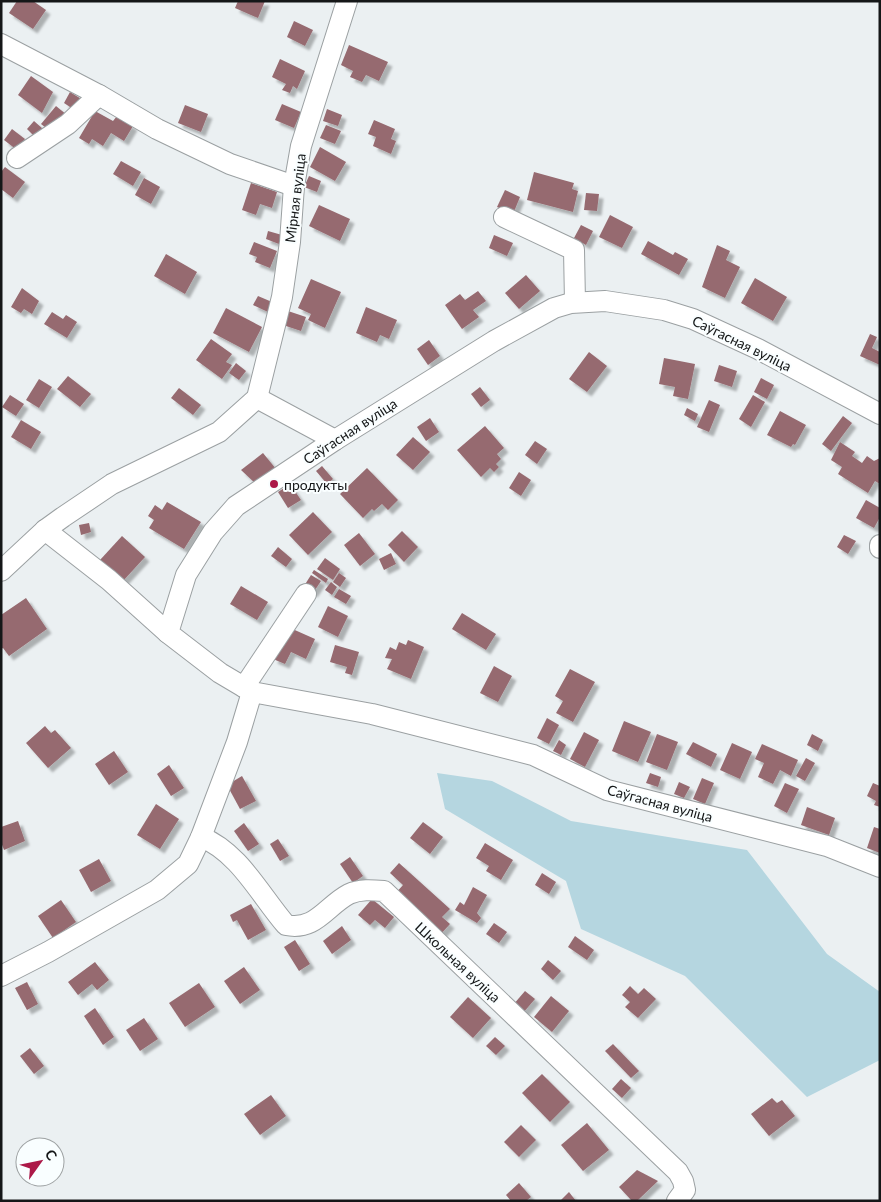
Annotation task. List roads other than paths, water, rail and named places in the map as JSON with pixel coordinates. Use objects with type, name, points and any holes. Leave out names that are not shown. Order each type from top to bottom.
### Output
[{"type":"street","name":"Мірная вуліца","points":[[256,398],[282,297],[290,242],[294,186],[309,118],[346,1]]},
{"type":"street","points":[[1,44],[99,95],[157,129],[230,164],[294,186]]},
{"type":"street","points":[[17,158],[68,124],[99,95]]},
{"type":"street","points":[[504,217],[574,250],[575,302]]},
{"type":"street","name":"Саўгасная вуліца","points":[[880,414],[758,349],[693,319],[664,310],[615,302],[575,302],[554,308],[494,341],[334,440],[236,506],[213,532],[186,575],[168,633],[220,674],[248,690],[372,714],[533,755],[607,790],[827,846],[880,867]]},
{"type":"street","points":[[1,571],[45,530],[112,484],[219,432],[256,398],[334,440]]},
{"type":"street","points":[[45,530],[109,580],[168,633]]},
{"type":"street","points":[[1,976],[48,952],[157,890],[188,864],[201,837],[237,742],[248,690],[306,594]]},
{"type":"street","name":"Школьная вуліца","points":[[201,837],[218,844],[232,857],[286,925],[300,928],[316,920],[349,894],[362,890],[384,891],[678,1172],[685,1190],[677,1201]]},
{"type":"place","name":"продукты","points":[[274,484]]}]
